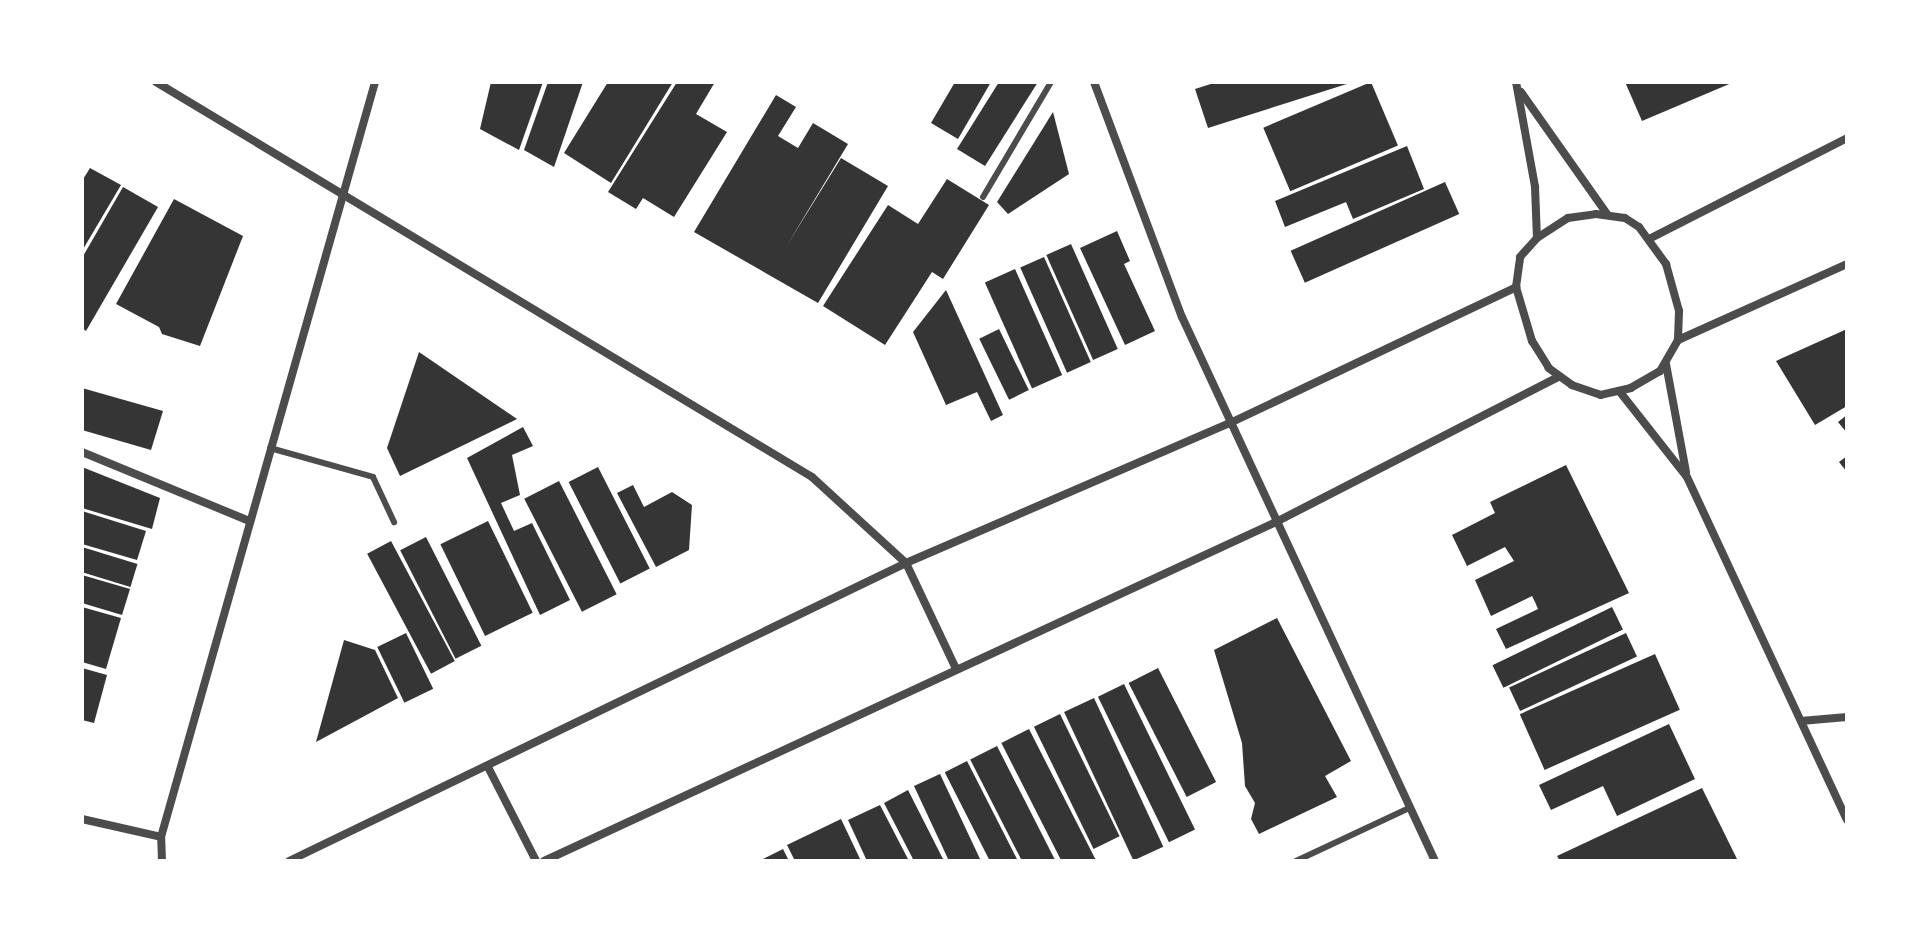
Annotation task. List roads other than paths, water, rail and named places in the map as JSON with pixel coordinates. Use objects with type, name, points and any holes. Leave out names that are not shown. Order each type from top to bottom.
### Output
[{"type":"street","points":[[156,82],[812,477],[906,563],[956,669]]},
{"type":"street","points":[[162,861],[161,837],[341,193],[375,82]]},
{"type":"street","points":[[1094,82],[1182,317],[1435,861]]},
{"type":"street","points":[[1517,85],[1607,214]]},
{"type":"street","points":[[1517,85],[1535,187],[1537,238]]},
{"type":"street","points":[[1649,239],[1847,138]]},
{"type":"street","points":[[1607,214],[1632,222],[1649,239],[1672,280],[1678,340],[1666,364],[1646,382],[1620,392],[1585,392],[1558,377],[1532,341],[1516,287],[1520,257],[1537,238],[1568,218],[1607,214]]},
{"type":"street","points":[[1678,340],[1847,264]]},
{"type":"street","points":[[289,861],[906,563],[1230,423],[1516,287]]},
{"type":"street","points":[[1666,364],[1687,477]]},
{"type":"street","points":[[544,861],[1276,522],[1558,377]]},
{"type":"street","points":[[1620,392],[1687,477],[1847,820]]},
{"type":"street","points":[[82,452],[249,521]]},
{"type":"street","points":[[1801,721],[1847,717]]},
{"type":"street","points":[[488,767],[536,861]]},
{"type":"street","points":[[82,819],[161,837]]},
{"type":"lane","points":[[983,197],[1051,82]]},
{"type":"lane","points":[[269,448],[373,477],[394,522]]},
{"type":"lane","points":[[1296,861],[1409,808]]}]
